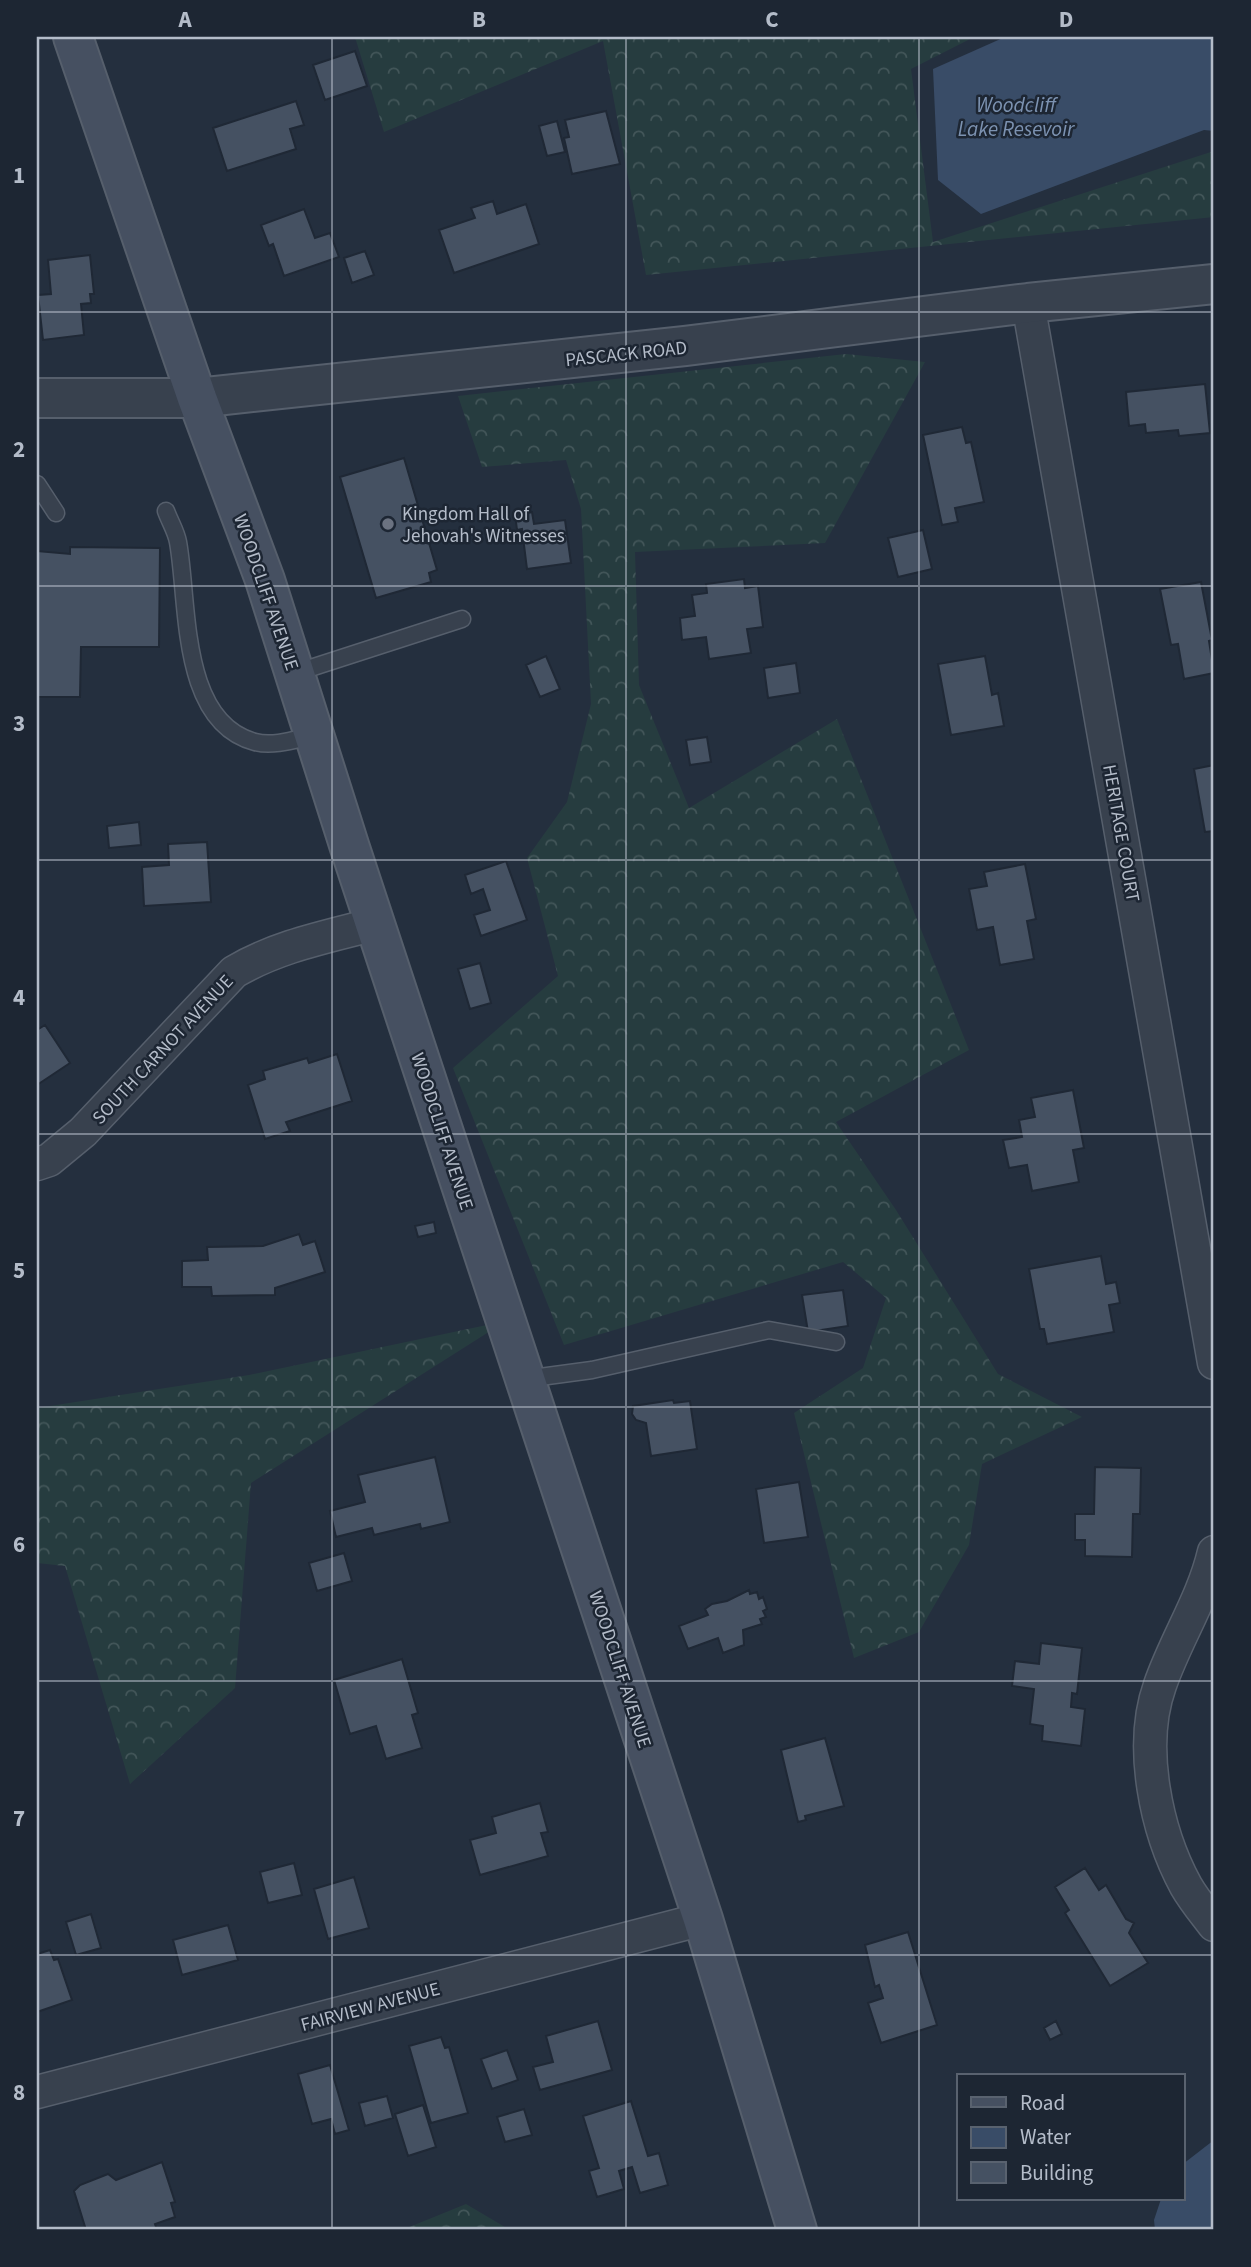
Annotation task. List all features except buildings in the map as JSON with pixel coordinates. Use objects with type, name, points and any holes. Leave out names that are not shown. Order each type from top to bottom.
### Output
[{"type":"main road","name":"WOODCLIFF AVENUE","points":[[73,37],[197,398],[265,580],[375,924],[703,1919],[797,2230]]},
{"type":"street","name":"PASCACK ROAD","points":[[37,398],[197,398],[673,348],[1028,303],[1214,284]]},
{"type":"street","name":"HERITAGE COURT","points":[[1028,303],[1214,1363]]},
{"type":"street","name":"SOUTH CARNOT AVENUE","points":[[37,1164],[49,1160],[83,1132],[234,972],[281,949],[375,924]]},
{"type":"street","points":[[1214,1552],[1207,1580],[1159,1687],[1150,1759],[1156,1805],[1167,1838],[1186,1887],[1214,1926]]},
{"type":"street","name":"FAIRVIEW AVENUE","points":[[37,2092],[703,1919]]},
{"type":"lane","points":[[37,484],[56,513]]},
{"type":"lane","points":[[166,512],[178,541],[191,659],[211,708],[233,731],[256,742],[279,742],[314,735]]},
{"type":"lane","points":[[295,673],[462,619]]},
{"type":"lane","points":[[525,1379],[592,1370],[769,1330],[836,1342]]},
{"type":"green space","points":[[355,37],[974,37],[911,69],[933,242],[1214,151],[1214,217],[646,275],[603,41],[384,132]]},
{"type":"green space","points":[[846,354],[925,362],[825,543],[635,552],[639,685],[689,808],[837,719],[969,1050],[836,1122],[896,1210],[998,1374],[1082,1417],[982,1464],[969,1545],[919,1632],[854,1658],[794,1413],[863,1368],[886,1298],[843,1262],[564,1345],[453,1068],[558,976],[527,858],[567,802],[591,704],[581,509],[566,460],[482,467],[458,396]]},
{"type":"green space","points":[[506,1321],[251,1483],[235,1688],[130,1784],[65,1566],[37,1563],[37,1408],[249,1375]]},
{"type":"green space","points":[[466,2204],[510,2230],[402,2230]]},
{"type":"water","name":"Woodcliff Lake Resevoir","points":[[1005,37],[1214,37],[1214,131],[1204,130],[981,214],[938,180],[933,69]]},
{"type":"water","points":[[1214,2140],[1214,2230],[1155,2230],[1154,2220],[1161,2200],[1184,2200],[1184,2163]]},
{"type":"place","name":"Kingdom Hall of Jehovah's Witnesses","points":[[388,524]]}]
